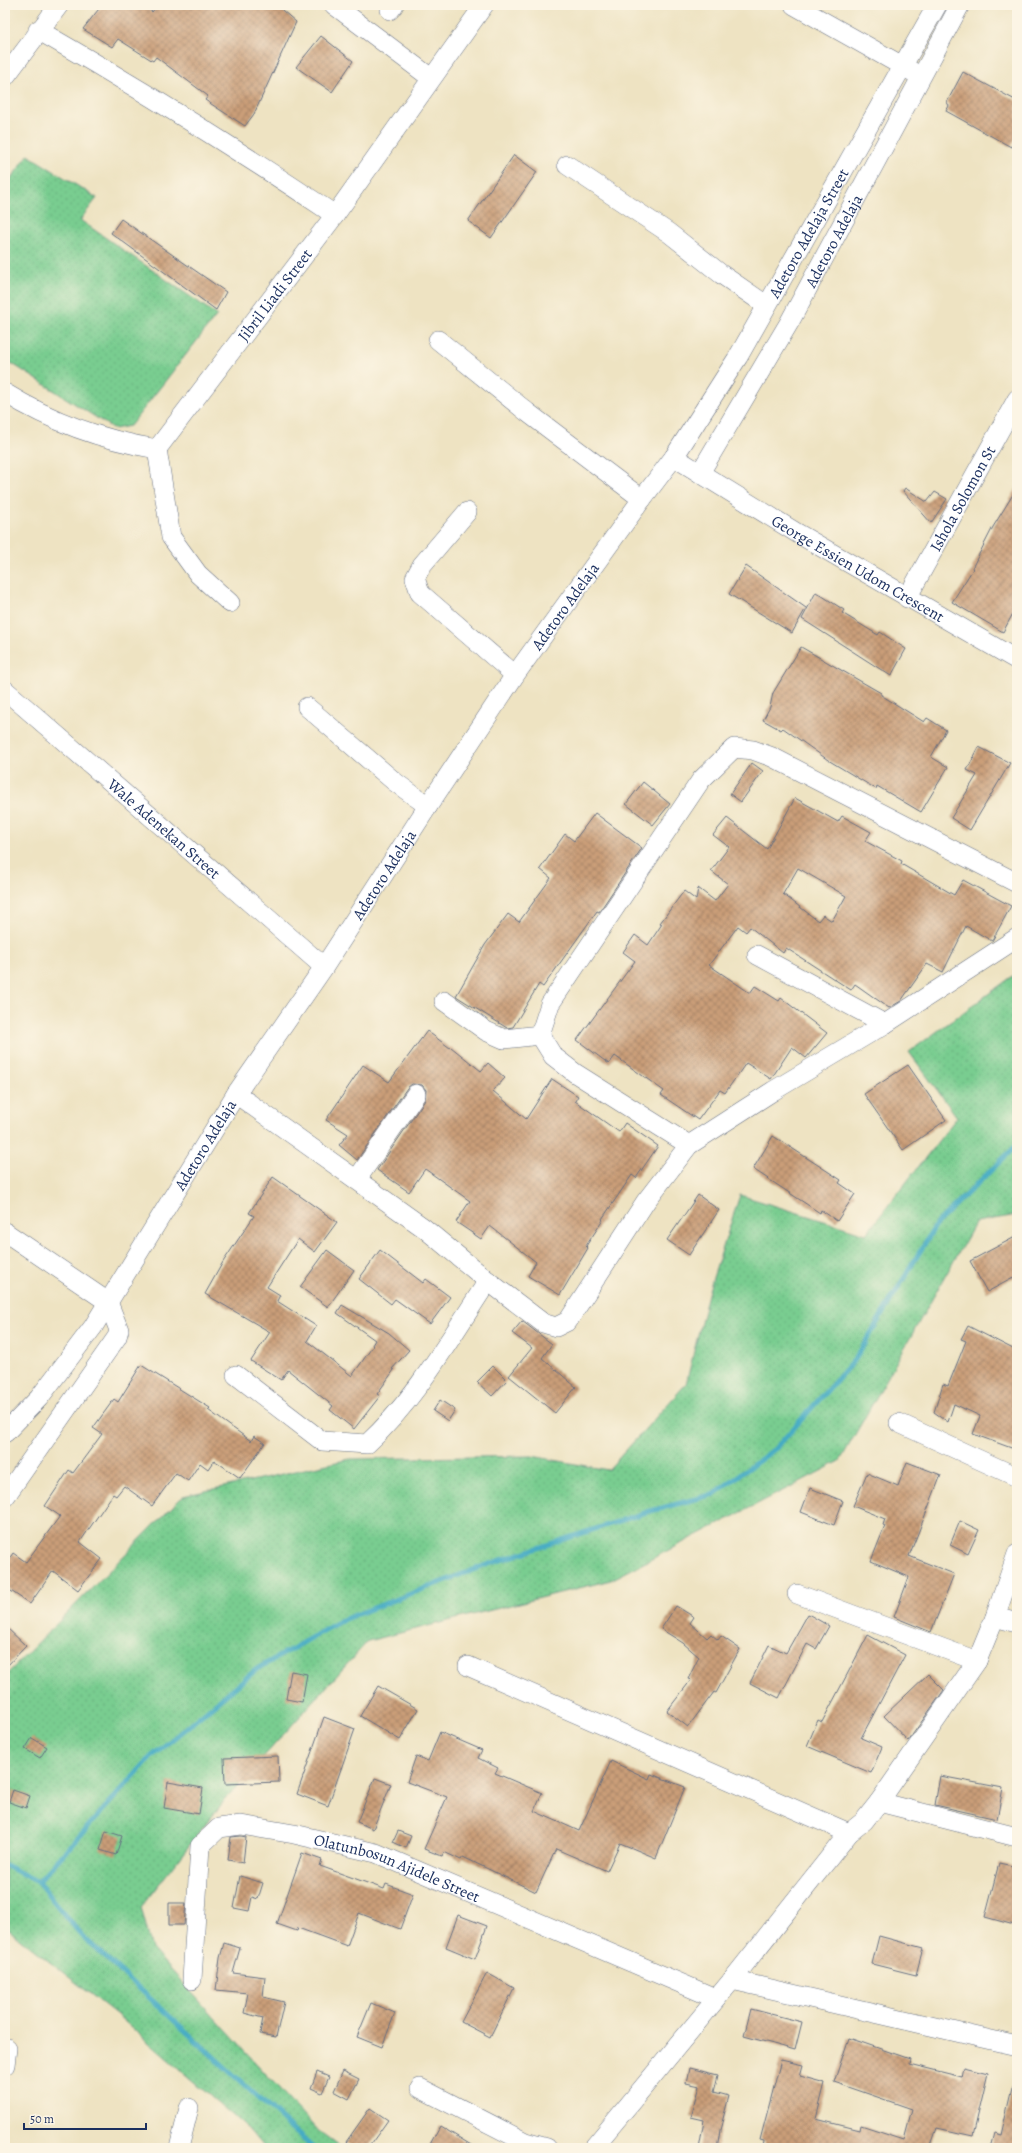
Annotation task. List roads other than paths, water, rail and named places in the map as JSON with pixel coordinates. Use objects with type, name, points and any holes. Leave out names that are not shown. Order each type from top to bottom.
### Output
[{"type":"street","points":[[5,77],[38,30],[59,5]]},
{"type":"street","points":[[334,5],[431,78]]},
{"type":"street","name":"Jibril Liadi Street","points":[[156,449],[335,215],[484,5]]},
{"type":"street","points":[[794,5],[922,76]]},
{"type":"street","name":"Adetoro Adelaja Street","points":[[674,457],[738,357],[766,305],[937,5]]},
{"type":"street","name":"Adetoro Adelaja","points":[[700,473],[789,323],[960,5]]},
{"type":"street","points":[[38,30],[103,67],[198,126],[335,215]]},
{"type":"street","points":[[567,165],[669,233],[721,274],[766,305]]},
{"type":"street","points":[[438,340],[527,412],[642,499]]},
{"type":"street","points":[[5,393],[22,404],[77,430],[119,442],[156,449],[171,537],[198,574],[230,603]]},
{"type":"street","name":"Ishola Solomon St","points":[[907,598],[1016,405]]},
{"type":"street","name":"Adetoro Adelaja","points":[[5,1433],[39,1398],[77,1350],[236,1094],[324,967],[515,675],[674,457]]},
{"type":"street","name":"George Essien Udom Crescent","points":[[674,457],[797,533],[907,598],[1017,660]]},
{"type":"street","points":[[467,512],[422,565],[415,578],[420,593],[515,675]]},
{"type":"street","name":"Wale Adenekan Street","points":[[5,690],[324,967]]},
{"type":"street","points":[[307,707],[378,765],[396,782],[428,806]]},
{"type":"street","points":[[689,1144],[575,1073],[553,1056],[540,1035],[550,1004],[558,991],[702,780],[734,748],[753,750],[772,757],[1017,883]]},
{"type":"street","points":[[236,1094],[424,1228],[488,1281],[543,1323],[556,1326],[568,1321],[646,1201],[689,1144],[773,1091],[886,1024],[1017,938]]},
{"type":"street","points":[[757,955],[886,1024]]},
{"type":"street","points":[[444,1001],[486,1031],[504,1039],[540,1035]]},
{"type":"street","points":[[357,1179],[416,1094]]},
{"type":"street","points":[[5,1232],[108,1302],[119,1330],[117,1337],[5,1497]]},
{"type":"street","points":[[236,1374],[322,1441],[367,1444],[390,1422],[412,1395],[488,1281]]},
{"type":"street","points":[[899,1423],[1017,1477]]},
{"type":"street","points":[[593,2148],[715,1998],[732,1980],[849,1833],[864,1821],[878,1802],[977,1661],[995,1617],[1017,1554]]},
{"type":"street","points":[[797,1594],[977,1661]]},
{"type":"street","points":[[995,1617],[1017,1623]]},
{"type":"street","points":[[468,1666],[849,1833]]},
{"type":"street","points":[[878,1802],[1017,1837]]},
{"type":"street","name":"Olatunbosun Ajidele Street","points":[[192,1980],[200,1846],[219,1828],[241,1825],[294,1834],[376,1853],[715,1998]]},
{"type":"street","points":[[732,1980],[1017,2046]]},
{"type":"street","points":[[420,2088],[525,2142],[547,2148]]},
{"type":"street","points":[[179,2148],[189,2108]]},
{"type":"waterway","points":[[313,2148],[81,1935],[38,1882],[151,1757],[257,1669],[342,1620],[486,1565],[647,1512],[714,1494],[776,1448],[856,1358],[937,1223],[1017,1145]]},
{"type":"waterway","points":[[5,1865],[38,1882]]}]
